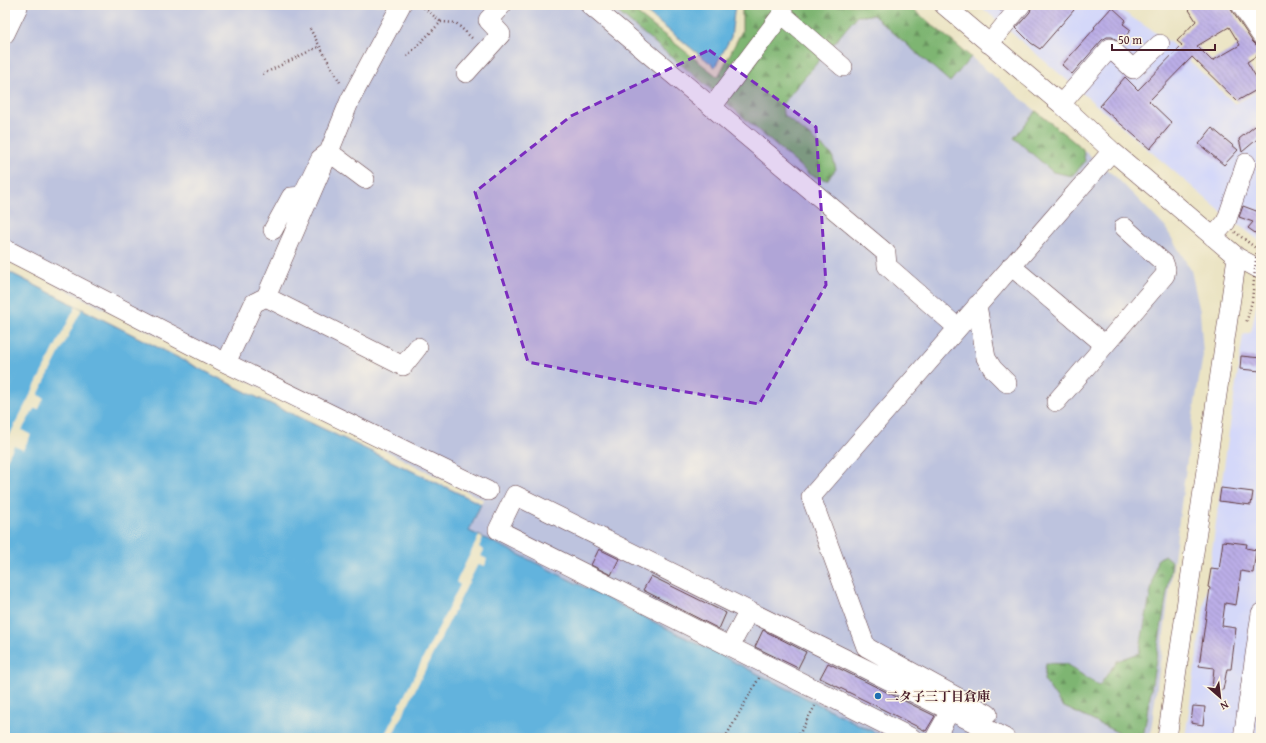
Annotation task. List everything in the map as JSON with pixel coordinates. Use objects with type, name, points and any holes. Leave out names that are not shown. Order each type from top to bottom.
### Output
[{"type":"street","points":[[5,34],[18,7],[14,5]]},
{"type":"street","points":[[226,363],[254,303],[266,297],[350,100],[401,5]]},
{"type":"street","points":[[466,73],[501,34],[488,20],[502,5]]},
{"type":"street","points":[[590,5],[886,253],[887,266],[958,328]]},
{"type":"street","points":[[944,5],[1061,104],[1112,151],[1213,237],[1237,257],[1261,270]]},
{"type":"street","points":[[989,44],[1021,5]]},
{"type":"street","points":[[1241,5],[1261,35]]},
{"type":"street","points":[[712,107],[782,14],[843,67]]},
{"type":"street","points":[[1061,104],[1110,48],[1133,68],[1160,44]]},
{"type":"street","points":[[985,727],[866,647],[811,497],[1112,151]]},
{"type":"street","points":[[329,152],[365,179]]},
{"type":"street","points":[[273,230],[291,196],[302,196],[320,159],[329,152]]},
{"type":"street","points":[[1213,237],[1226,222],[1246,163]]},
{"type":"street","points":[[1056,402],[1165,275],[1166,269],[1164,263],[1124,227]]},
{"type":"street","points":[[5,249],[226,363],[488,491]]},
{"type":"street","points":[[1167,738],[1237,257]]},
{"type":"street","points":[[1011,266],[1105,345]]},
{"type":"street","points":[[266,297],[403,366],[418,347]]},
{"type":"street","points":[[977,305],[986,358],[992,369],[1007,383]]},
{"type":"street","points":[[912,738],[498,530],[515,495],[1005,738]]},
{"type":"street","points":[[730,646],[749,611]]},
{"type":"street","points":[[1243,738],[1261,613]]},
{"type":"street","points":[[936,738],[950,711]]},
{"type":"path","points":[[421,5],[441,22],[456,23],[476,42]]},
{"type":"path","points":[[407,56],[441,22]]},
{"type":"path","points":[[310,29],[350,100]]},
{"type":"path","points":[[263,74],[320,46]]},
{"type":"path","points":[[1235,232],[1257,249],[1252,301],[1246,324]]},
{"type":"path","points":[[725,738],[759,677]]},
{"type":"path","points":[[797,738],[816,705]]},
{"type":"highlighted area","points":[[709,50],[816,127],[826,285],[759,404],[638,384],[528,362],[475,192],[571,116]]},
{"type":"shaded area","points":[[5,5],[609,5],[713,90],[766,5],[908,5],[1117,178],[1165,227],[1191,270],[1200,312],[1203,355],[1193,415],[1150,738],[1017,738],[1001,730],[996,738],[376,738],[5,270],[246,392],[481,503],[484,500],[5,259]]},
{"type":"shaded area","points":[[979,5],[1113,5],[1171,43],[1235,104],[1261,89],[1261,242],[1218,209]]},
{"type":"shaded area","points":[[1261,301],[1261,738],[1185,738],[1243,335],[1251,332],[1257,303]]},
{"type":"green space","points":[[609,5],[626,5],[718,77],[742,31],[742,5],[908,5],[971,57],[950,82],[873,15],[857,16],[782,104],[783,114],[832,155],[836,169],[827,180],[810,175],[713,91]]},
{"type":"green space","points":[[1036,111],[1083,149],[1085,162],[1072,176],[1053,172],[1014,138]]},
{"type":"green space","points":[[1164,555],[1172,562],[1143,738],[1119,738],[1121,734],[1062,706],[1044,680],[1046,663],[1066,664],[1099,686],[1117,661],[1139,653],[1157,560]]},
{"type":"water","points":[[637,5],[735,5],[731,37],[715,67]]},
{"type":"water","points":[[5,270],[246,392],[481,504],[469,531],[504,547],[886,738],[5,738]]},
{"type":"pier","points":[[76,306],[82,309],[38,395],[44,398],[39,409],[34,409],[22,430],[31,435],[23,450],[14,446],[5,463],[5,444]]},
{"type":"pier","points":[[479,536],[483,538],[479,547],[484,550],[481,556],[487,559],[485,566],[478,564],[391,738],[383,738],[460,585],[456,582]]},
{"type":"building","points":[[996,5],[1007,5],[1001,11]]},
{"type":"building","points":[[1032,5],[1069,5],[1074,10],[1040,49],[1031,43],[1016,28],[1030,12]]},
{"type":"building","points":[[1186,5],[1230,5],[1232,11],[1252,41],[1256,45],[1261,46],[1261,53],[1247,62],[1259,82],[1257,83],[1260,88],[1237,101],[1192,57],[1149,101],[1172,123],[1150,149],[1100,106],[1125,77],[1138,90],[1182,45],[1177,41],[1196,21]],"holes":[[[1229,27],[1240,45],[1212,61],[1197,46]]]},
{"type":"building","points":[[1254,5],[1261,5],[1261,15]]},
{"type":"building","points":[[1112,7],[1126,20],[1123,24],[1131,30],[1120,42],[1112,37],[1107,37],[1102,40],[1072,74],[1062,65]]},
{"type":"building","points":[[1255,126],[1261,132],[1261,136],[1242,152],[1239,139]]},
{"type":"building","points":[[1212,128],[1238,150],[1224,165],[1199,144]]},
{"type":"building","points":[[1243,206],[1259,212],[1261,209],[1261,237],[1248,228],[1253,222],[1239,217]]},
{"type":"building","points":[[1241,356],[1261,358],[1261,371],[1240,369]]},
{"type":"building","points":[[1221,488],[1253,492],[1251,505],[1219,501]]},
{"type":"building","points":[[1223,541],[1247,544],[1246,548],[1256,550],[1253,573],[1241,571],[1236,605],[1225,603],[1222,626],[1236,628],[1231,669],[1227,669],[1223,690],[1212,689],[1214,668],[1199,666],[1210,588],[1208,587],[1211,569],[1219,570]]},
{"type":"building","points":[[599,549],[619,559],[611,575],[591,565]]},
{"type":"building","points":[[651,576],[726,613],[719,629],[643,590]]},
{"type":"building","points":[[763,630],[806,652],[798,668],[755,647]]},
{"type":"building","name":"二タ子三丁目倉庫","points":[[828,663],[935,716],[926,731],[820,678]]},
{"type":"building","points":[[1193,706],[1205,707],[1203,725],[1191,723]]},
{"type":"place","name":"二タ子三丁目倉庫","points":[[878,696]]}]
